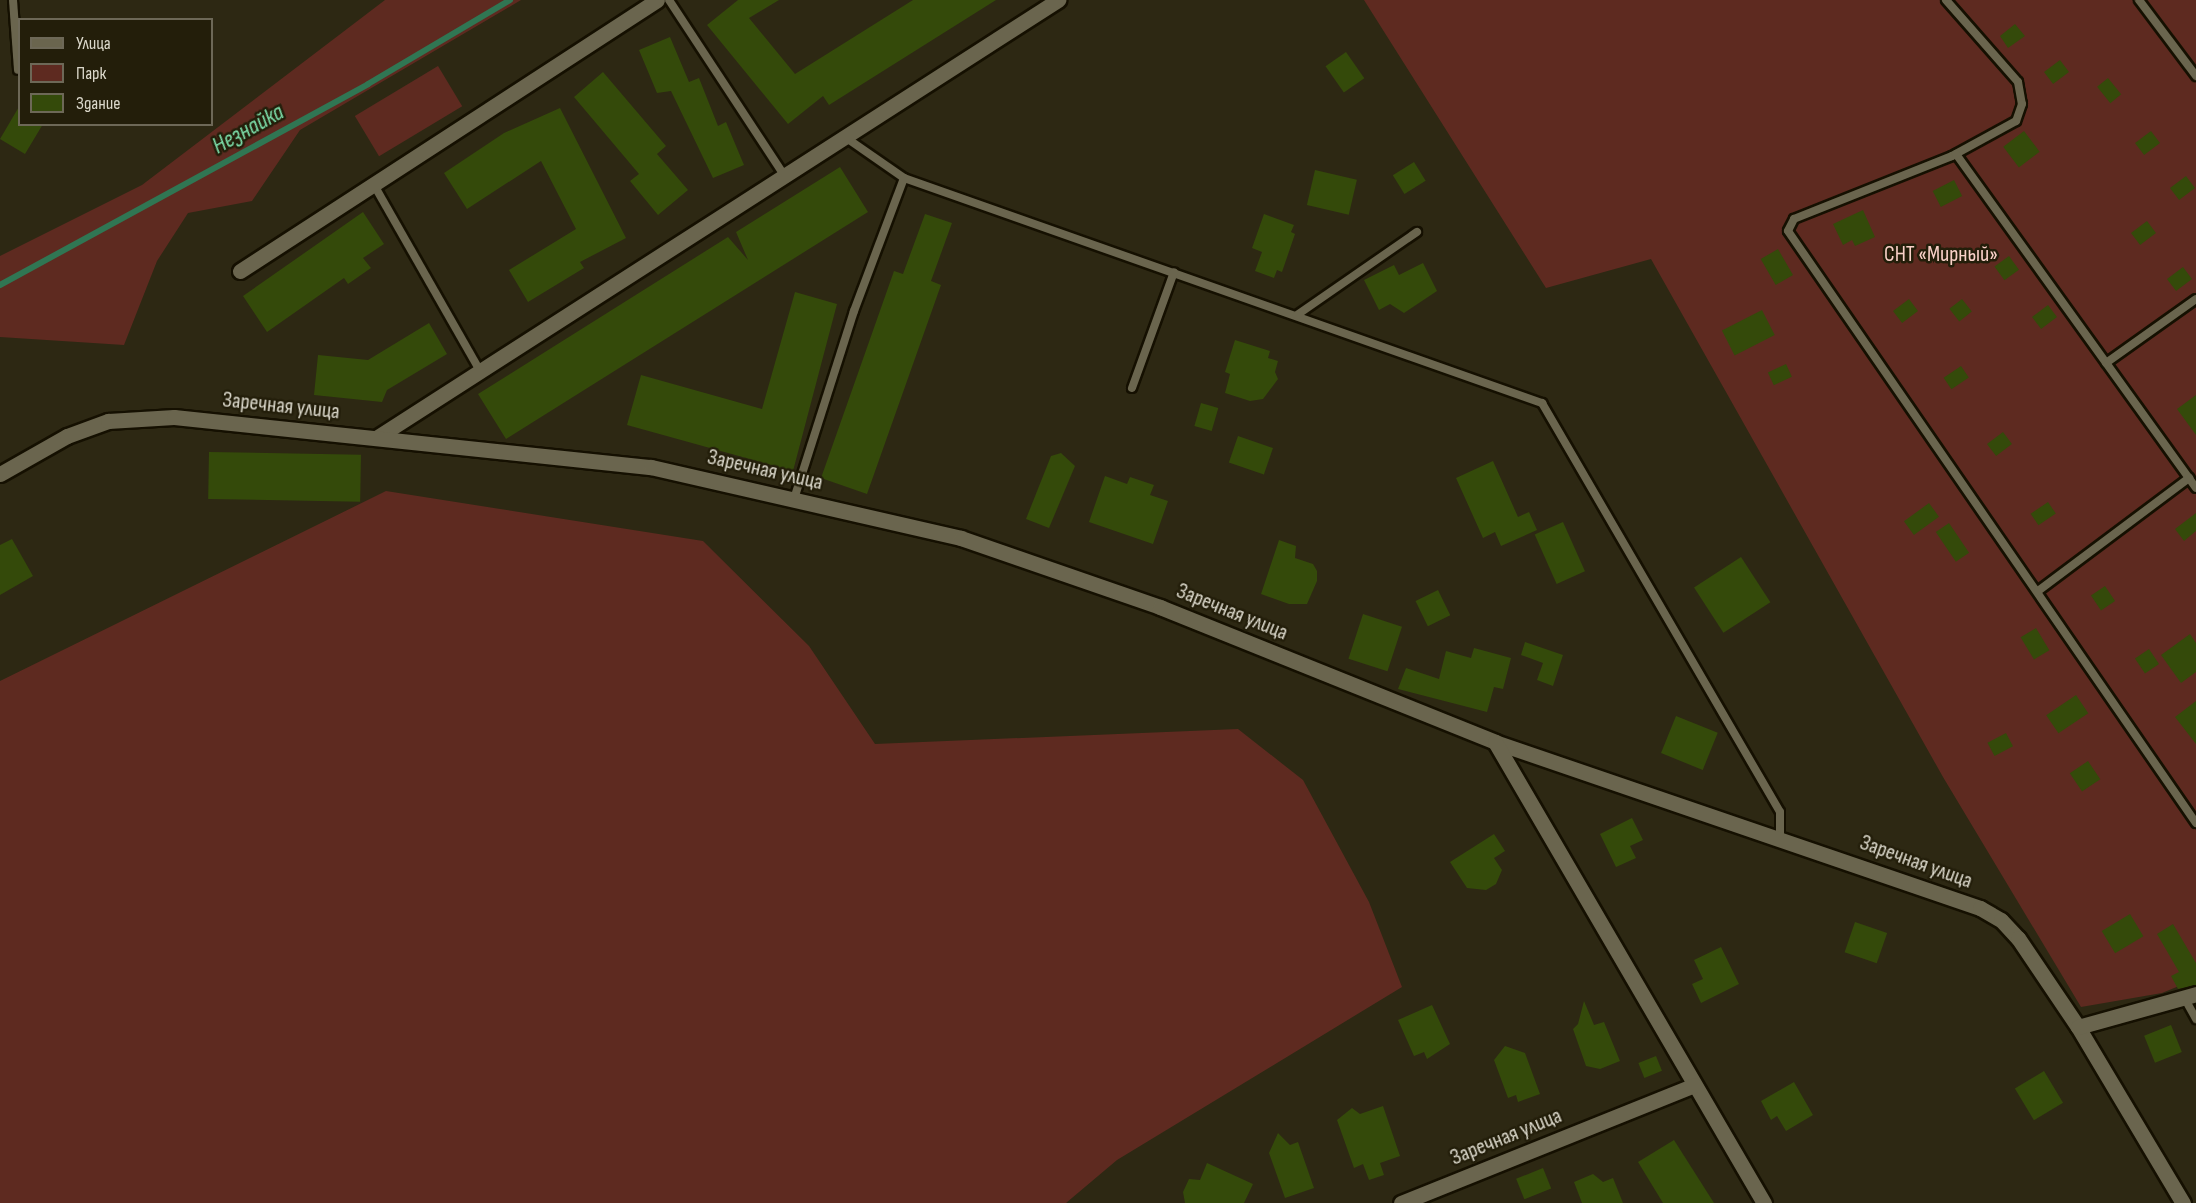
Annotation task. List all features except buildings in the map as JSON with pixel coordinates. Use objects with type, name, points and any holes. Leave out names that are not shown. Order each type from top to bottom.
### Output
[{"type":"street","points":[[240,271],[657,0]]},
{"type":"street","points":[[375,438],[479,369],[1058,0]]},
{"type":"street","name":"Заречная улица","points":[[0,474],[67,436],[108,421],[174,417],[651,467],[961,538],[1160,607],[1495,742],[1780,837],[1980,908],[2001,920],[2018,938],[2078,1027],[2183,1203]]},
{"type":"street","points":[[1495,742],[1764,1203]]},
{"type":"street","points":[[2078,1027],[2190,996]]},
{"type":"street","name":"Заречная улица","points":[[1401,1203],[1695,1086]]},
{"type":"lane","points":[[13,0],[18,70]]},
{"type":"lane","points":[[669,0],[784,175]]},
{"type":"lane","points":[[1946,0],[2018,81],[2022,104],[2016,121],[1956,154],[1794,219],[1788,231],[2196,823]]},
{"type":"lane","points":[[2139,0],[2196,76]]},
{"type":"lane","points":[[845,137],[904,177],[1542,403],[1780,812],[1780,837]]},
{"type":"lane","points":[[1956,154],[2196,488]]},
{"type":"lane","points":[[794,499],[854,311],[904,177]]},
{"type":"lane","points":[[374,185],[479,369]]},
{"type":"lane","points":[[1297,315],[1417,232]]},
{"type":"lane","points":[[1132,388],[1174,272]]},
{"type":"lane","points":[[2106,363],[2196,299]]},
{"type":"lane","points":[[2037,591],[2189,478]]},
{"type":"lane","points":[[2190,996],[2196,1019]]},
{"type":"green space","points":[[385,0],[521,0],[300,130],[252,201],[188,213],[157,261],[124,345],[0,337],[0,256],[142,185]]},
{"type":"green space","name":"СНТ «Мирный»","points":[[1364,0],[2196,0],[2196,979],[2162,993],[2081,1007],[1943,777],[1651,259],[1546,288]]},
{"type":"green space","points":[[438,66],[462,106],[379,156],[355,116]]},
{"type":"green space","points":[[386,491],[703,541],[809,646],[875,744],[1238,729],[1303,780],[1369,902],[1402,987],[1117,1160],[1066,1203],[0,1203],[0,681]]},
{"type":"waterway","name":"Незнайка","points":[[0,285],[368,84],[510,0]]}]
